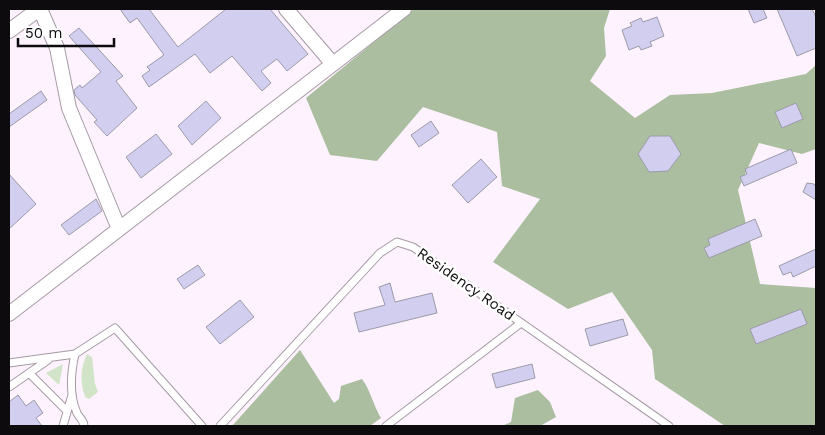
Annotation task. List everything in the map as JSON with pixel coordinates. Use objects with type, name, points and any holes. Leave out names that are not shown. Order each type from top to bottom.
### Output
[{"type":"street","points":[[9,30],[40,9],[57,48]]},
{"type":"street","points":[[48,9],[69,108],[119,229]]},
{"type":"street","points":[[286,9],[333,64]]},
{"type":"street","points":[[9,314],[404,9]]},
{"type":"lane","name":"Residency Road","points":[[220,426],[380,253],[397,242],[412,246],[669,426]]},
{"type":"lane","points":[[386,426],[521,323]]},
{"type":"lane","points":[[9,363],[75,354],[115,328],[202,426]]},
{"type":"lane","points":[[75,354],[71,369],[72,395],[77,414],[84,426]]},
{"type":"lane","points":[[9,387],[51,358]]},
{"type":"lane","points":[[29,373],[66,410]]},
{"type":"lane","points":[[63,426],[66,410],[72,395]]},
{"type":"green space","points":[[414,9],[610,9],[604,28],[606,56],[590,81],[635,118],[670,95],[712,93],[806,74],[816,65],[816,149],[802,154],[759,143],[738,190],[760,284],[816,288],[816,426],[725,426],[655,379],[652,350],[612,292],[568,309],[493,262],[540,199],[502,186],[497,132],[423,107],[377,161],[330,155],[306,98]]},
{"type":"green space","points":[[300,350],[334,403],[339,399],[341,386],[362,379],[381,418],[370,426],[232,426]]},
{"type":"green space","points":[[87,354],[92,357],[95,384],[98,392],[89,399],[85,397],[82,386],[82,370]]},
{"type":"green space","points":[[63,364],[59,385],[46,373]]},
{"type":"green space","points":[[538,390],[550,402],[556,417],[540,426],[502,426],[511,422],[515,398]]},
{"type":"building","points":[[120,9],[149,9],[178,47],[226,9],[270,9],[308,54],[287,71],[277,59],[261,71],[271,83],[262,91],[232,56],[210,73],[195,54],[149,87],[142,76],[150,70],[147,67],[164,55],[137,18],[130,23]]},
{"type":"building","points":[[748,9],[763,9],[767,18],[754,23]]},
{"type":"building","points":[[777,9],[812,9],[816,17],[816,48],[797,56]]},
{"type":"building","points":[[657,17],[664,36],[650,42],[652,46],[641,50],[639,46],[629,50],[622,30],[632,26],[630,23],[641,18],[643,22]]},
{"type":"building","points":[[79,28],[123,76],[116,81],[137,108],[107,136],[94,122],[97,120],[75,95],[74,90],[80,85],[82,88],[101,72],[69,36]]},
{"type":"building","points":[[41,91],[47,100],[9,127],[9,114]]},
{"type":"building","points":[[206,101],[221,118],[192,145],[178,126]]},
{"type":"building","points":[[796,103],[803,119],[782,128],[775,112]]},
{"type":"building","points":[[431,121],[439,133],[419,147],[411,135]]},
{"type":"building","points":[[156,134],[172,154],[141,178],[126,157]]},
{"type":"building","points":[[650,136],[670,136],[681,154],[668,171],[649,172],[638,154]]},
{"type":"building","points":[[791,149],[797,163],[744,186],[740,177],[747,174],[745,169]]},
{"type":"building","points":[[481,159],[497,177],[468,203],[452,185]]},
{"type":"building","points":[[9,174],[36,204],[9,229]]},
{"type":"building","points":[[807,183],[814,184],[816,187],[816,200],[803,192]]},
{"type":"building","points":[[96,199],[102,211],[69,235],[61,225]]},
{"type":"building","points":[[755,219],[762,236],[709,258],[704,248],[710,245],[708,239]]},
{"type":"building","points":[[816,249],[816,266],[793,277],[791,272],[783,275],[779,266]]},
{"type":"building","points":[[198,265],[205,275],[184,289],[177,279]]},
{"type":"building","points":[[390,283],[395,302],[432,293],[437,313],[359,332],[354,313],[385,305],[379,287]]},
{"type":"building","points":[[240,300],[254,317],[220,344],[206,327]]},
{"type":"building","points":[[801,309],[807,324],[756,344],[750,329]]},
{"type":"building","points":[[623,319],[628,335],[590,346],[585,329]]},
{"type":"building","points":[[532,364],[535,378],[496,388],[492,374]]},
{"type":"building","points":[[18,395],[26,406],[34,400],[43,413],[36,418],[42,426],[9,426],[9,402]]}]
